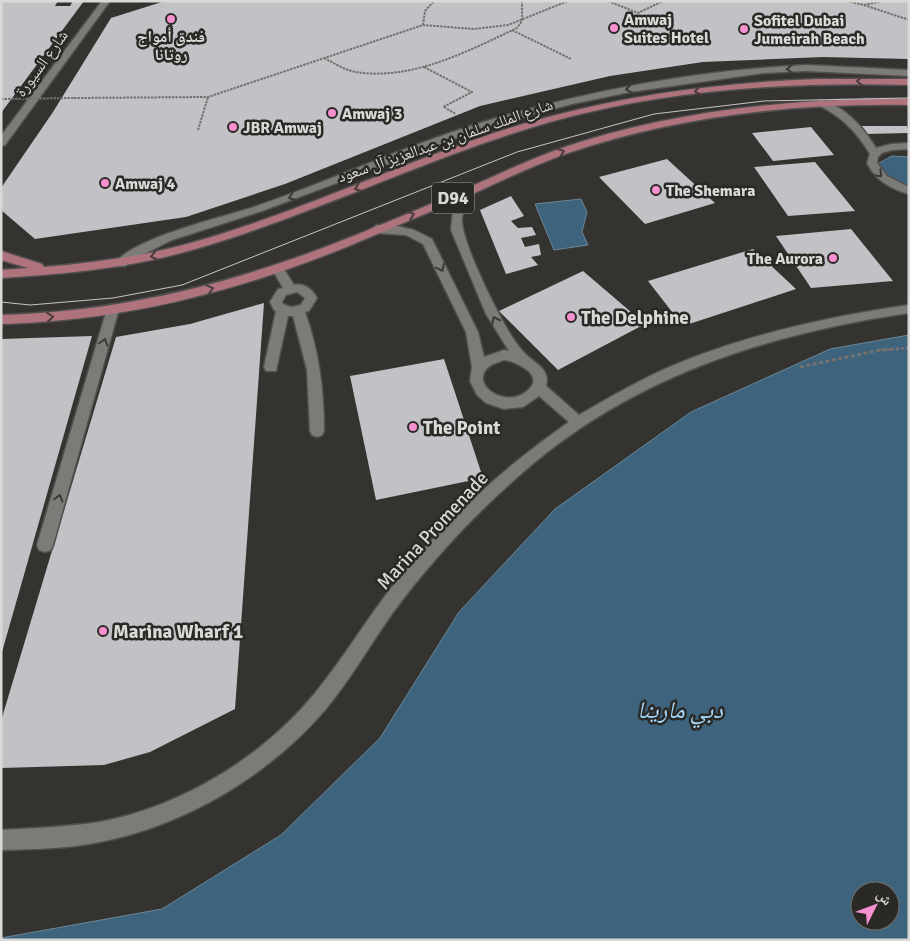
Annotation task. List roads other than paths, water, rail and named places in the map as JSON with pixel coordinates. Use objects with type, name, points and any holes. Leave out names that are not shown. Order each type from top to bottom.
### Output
[{"type":"main road","name":"شارع الملك سلمان بن عبدالعزيز آل سعود","points":[[1,274],[121,263],[187,248],[499,135],[587,109],[678,93],[803,81],[909,82]]},
{"type":"main road","name":"D94","points":[[1,320],[91,314],[182,296],[278,268],[470,191],[532,162],[626,132],[721,112],[821,103],[909,102]]},
{"type":"main road","points":[[1,255],[8,259],[33,266],[57,270]]},
{"type":"main road","points":[[1,325],[16,320]]},
{"type":"street","name":"شارع السيورة","points":[[1,142],[106,1]]},
{"type":"street","points":[[121,263],[151,244],[168,237],[266,206],[484,125],[571,101],[630,89],[764,70],[807,68],[909,72]]},
{"type":"street","points":[[821,103],[854,123],[874,153]]},
{"type":"street","points":[[909,146],[882,148],[874,153],[871,159],[876,173],[895,186],[909,191]]},
{"type":"street","points":[[377,229],[406,230],[419,235],[428,242],[472,332],[476,344],[479,367],[476,374],[476,382],[485,397],[495,401],[516,403],[534,394],[538,387],[539,379],[537,371],[532,364],[513,348],[497,325],[458,230],[456,222],[457,208],[470,191]]},
{"type":"street","points":[[278,268],[290,289]]},
{"type":"street","points":[[290,289],[304,290],[309,293],[311,298],[305,308],[298,311],[283,310],[278,307],[276,302],[282,292],[290,289]]},
{"type":"street","points":[[45,545],[113,309]]},
{"type":"street","name":"Marina Promenade","points":[[1,840],[68,837],[122,827],[175,809],[224,783],[262,756],[308,714],[339,675],[398,591],[436,549],[508,478],[543,448],[579,422],[660,377],[742,343],[827,321],[909,309]]},
{"type":"street","points":[[271,367],[283,310]]},
{"type":"street","points":[[298,311],[308,337],[314,366],[318,397],[317,431]]},
{"type":"street","points":[[479,367],[494,357],[504,355],[524,359]]},
{"type":"street","points":[[538,387],[579,422]]},
{"type":"water","points":[[892,156],[909,157],[909,191],[897,187],[878,169],[879,163]]},
{"type":"water","points":[[581,199],[587,212],[582,232],[588,245],[554,250],[535,204]]},
{"type":"water","name":"دبي مارينا","points":[[909,335],[909,940],[1,940],[1,938],[162,909],[281,835],[380,738],[459,612],[555,509],[691,412],[830,349]]},
{"type":"tram line","points":[[1,302],[30,305],[113,298],[182,285],[517,152],[654,114],[764,101],[909,98]]},
{"type":"place","name":"فندق أمواج روتانا","points":[[171,19]]},
{"type":"place","name":"Amwaj Suites Hotel","points":[[614,28]]},
{"type":"place","name":"Sofitel Dubai Jumeirah Beach","points":[[744,29]]},
{"type":"place","name":"Amwaj 3","points":[[332,113]]},
{"type":"place","name":"JBR Amwaj","points":[[233,127]]},
{"type":"place","name":"Amwaj 4","points":[[105,183]]},
{"type":"place","name":"The Shemara","points":[[656,190]]},
{"type":"place","name":"The Aurora","points":[[833,258]]},
{"type":"place","name":"The Delphine","points":[[571,317]]},
{"type":"place","name":"The Point","points":[[413,427]]},
{"type":"place","name":"Marina Wharf 1","points":[[103,631]]}]
